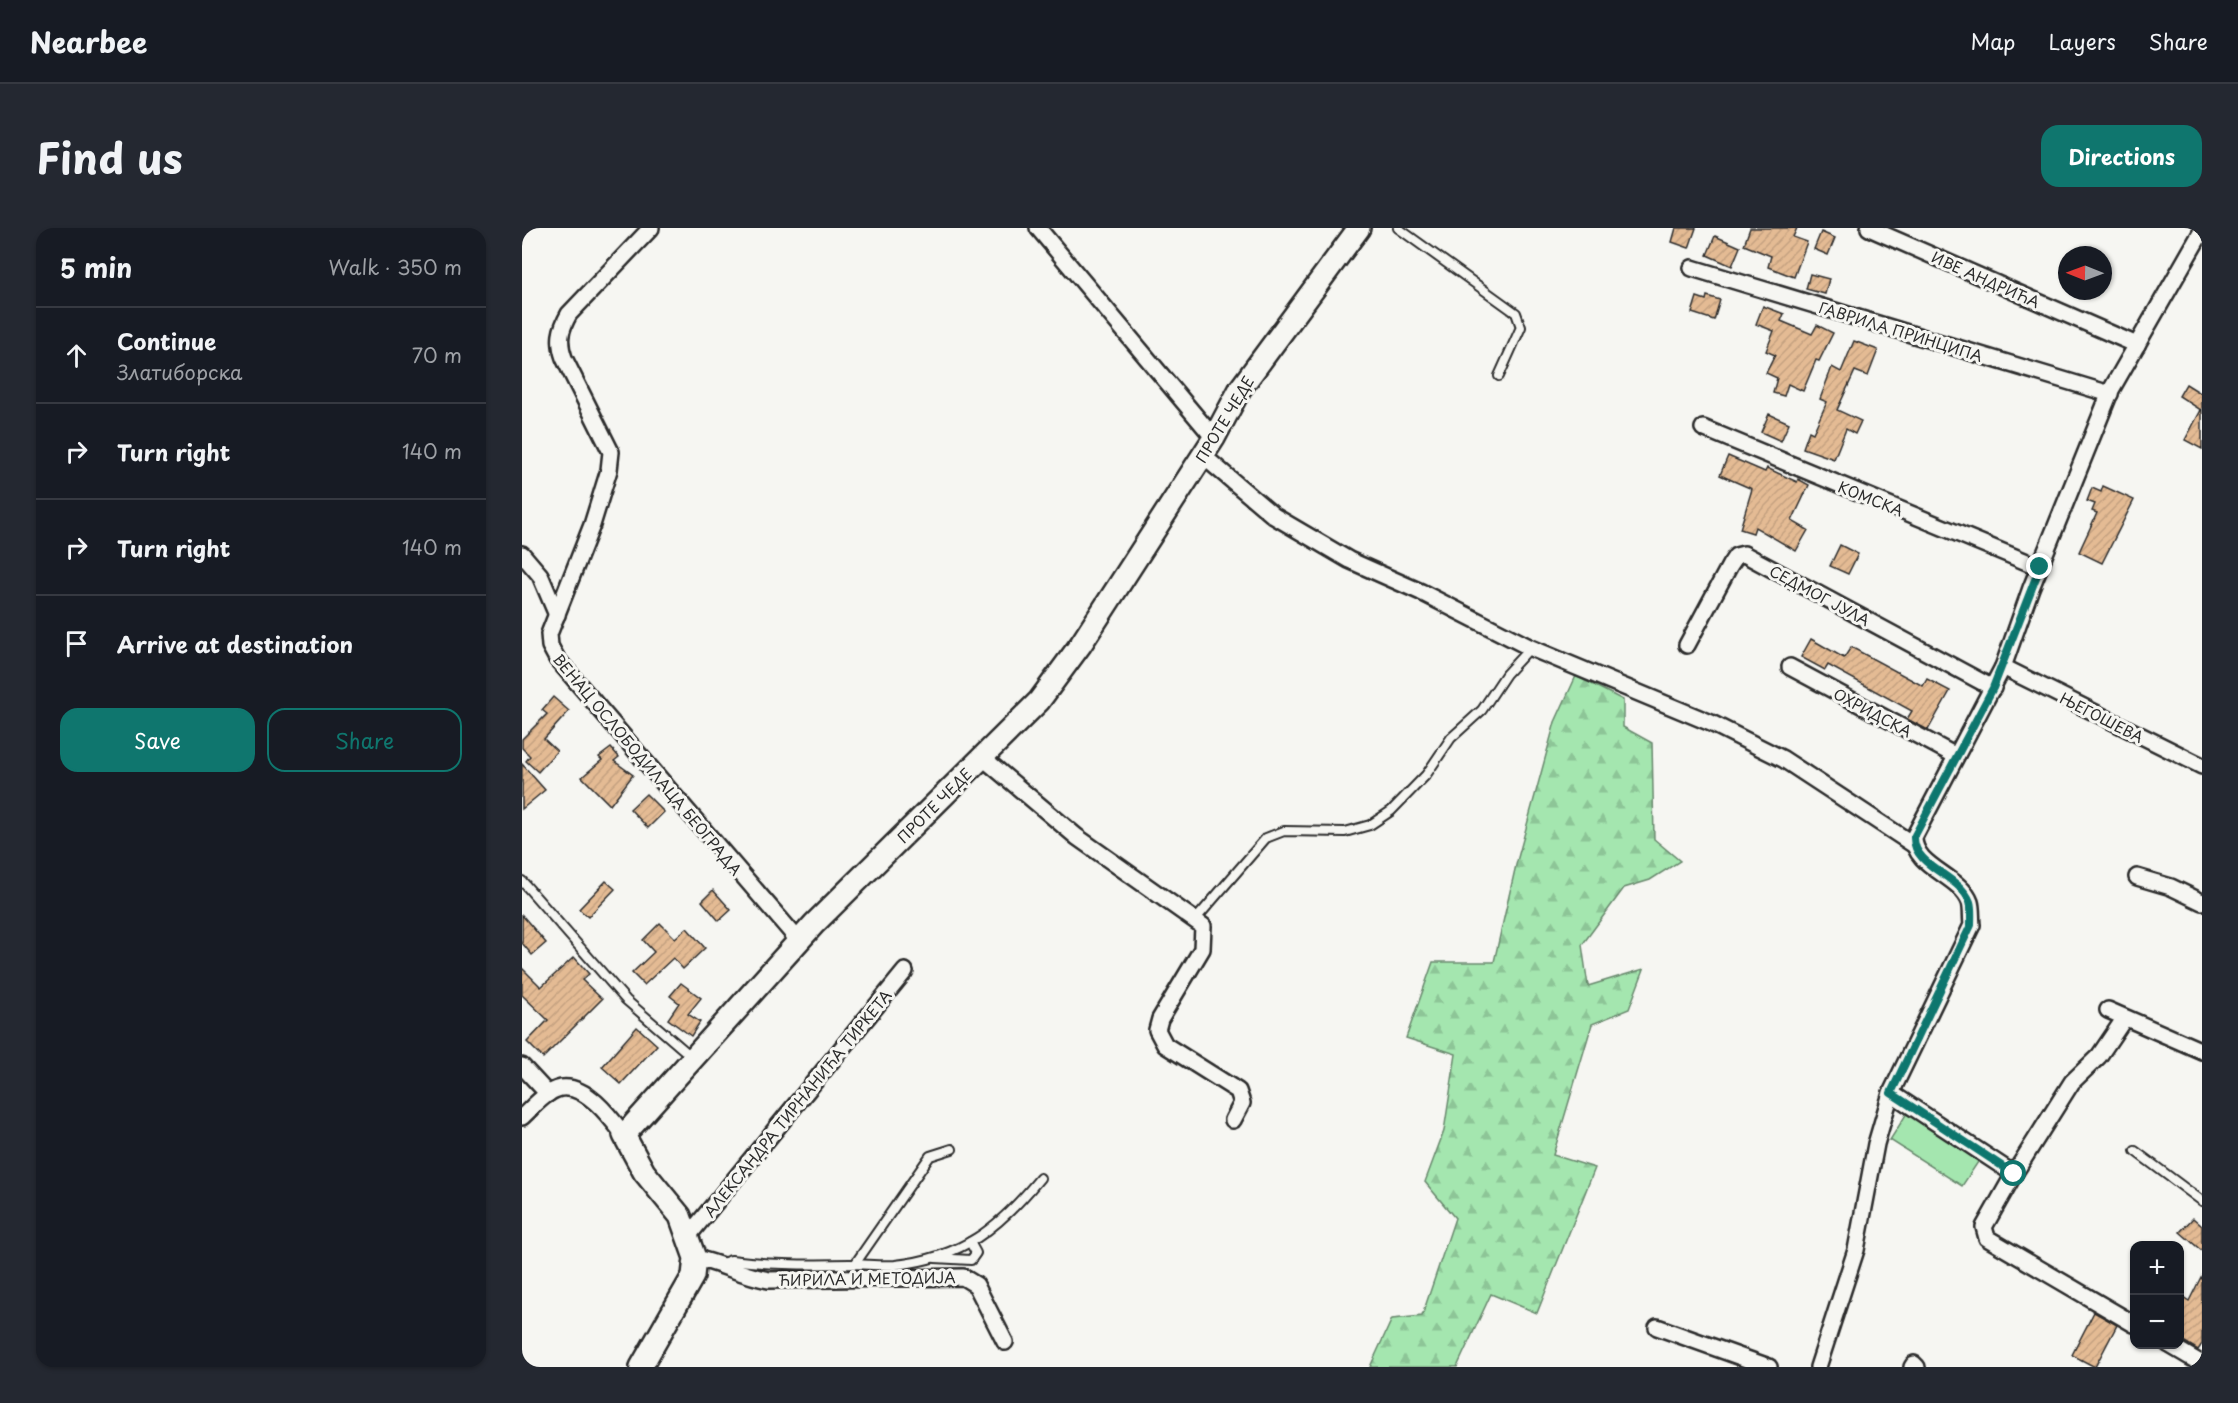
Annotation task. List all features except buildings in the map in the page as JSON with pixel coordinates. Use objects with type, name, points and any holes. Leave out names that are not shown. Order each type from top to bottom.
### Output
[{"type":"street","name":"ВЕНАЦ ОСЛОБОДИЛАЦА БЕОГРАДА","points":[[651,228],[569,314],[563,325],[559,342],[564,358],[611,452],[609,470],[592,525],[549,634],[550,646],[557,659],[799,941]]},
{"type":"street","points":[[1038,228],[1214,438]]},
{"type":"street","name":"ПРОТЕ ЧЕДЕ","points":[[624,1135],[799,941],[1039,701],[1081,644],[1214,438],[1240,388],[1359,228]]},
{"type":"street","name":"ИВЕ АНДРИЋА","points":[[1869,228],[2137,345]]},
{"type":"street","points":[[1914,845],[1917,826],[2003,667],[2040,567],[2110,394],[2202,231]]},
{"type":"street","name":"ГАВРИЛА ПРИНЦИПА","points":[[1692,268],[2110,394]]},
{"type":"street","name":"КОМСКА","points":[[1703,428],[2040,567]]},
{"type":"street","points":[[1202,455],[1274,516],[1348,560],[1421,592],[1530,648],[1711,723],[1783,759],[1914,845],[1923,857],[1964,890],[1971,903],[1971,925],[1891,1093],[1876,1144],[1856,1250],[1818,1367]]},
{"type":"street","points":[[522,554],[547,588],[557,615]]},
{"type":"street","name":"СЕДМОГ ЈУЛА","points":[[1687,645],[1730,565],[1736,556],[1744,554],[1993,688]]},
{"type":"street","name":"ОХРИДСКА","points":[[1790,667],[1956,756]]},
{"type":"street","name":"ЊЕГОШЕВА","points":[[2003,667],[2202,766]]},
{"type":"street","points":[[982,757],[1077,837],[1196,918],[1203,926],[1202,949],[1160,1019],[1157,1030],[1165,1045],[1238,1091],[1242,1103],[1233,1120]]},
{"type":"street","points":[[2137,877],[2171,887],[2202,902]]},
{"type":"street","name":"АЛЕКСАНДРА ТИРНАНИЋА ТИРКЕТА","points":[[689,1235],[905,971]]},
{"type":"street","points":[[2108,1010],[2124,1019],[2202,1051]]},
{"type":"street","points":[[2124,1019],[2099,1056],[2072,1082],[2014,1174],[1984,1227],[1988,1238],[2130,1322]]},
{"type":"street","points":[[522,1066],[548,1094]]},
{"type":"street","points":[[522,1117],[548,1094],[561,1088],[578,1091],[610,1116],[624,1135],[633,1155],[680,1216],[689,1235],[695,1258],[693,1276],[641,1367]]},
{"type":"street","points":[[1891,1093],[2014,1174]]},
{"type":"street","name":"ЋИРИЛА И МЕТОДИЈА","points":[[695,1258],[721,1263],[737,1272],[769,1280],[963,1277],[976,1285],[1005,1342]]},
{"type":"street","points":[[1658,1328],[1769,1367]]},
{"type":"street","points":[[2176,1349],[2202,1364]]},
{"type":"lane","points":[[1398,228],[1516,313],[1521,327],[1499,376]]},
{"type":"lane","points":[[1196,918],[1257,845],[1266,838],[1284,831],[1346,832],[1370,825],[1391,811],[1426,775],[1451,738],[1482,710],[1506,674],[1530,648]]},
{"type":"lane","points":[[522,881],[626,1000],[693,1058]]},
{"type":"lane","points":[[855,1264],[930,1156],[952,1149]]},
{"type":"lane","points":[[2135,1151],[2202,1201]]},
{"type":"lane","points":[[721,1263],[730,1260],[802,1265],[895,1265],[931,1258],[970,1242],[1005,1218],[1040,1178]]},
{"type":"lane","points":[[931,1258],[969,1261],[976,1253],[970,1242]]},
{"type":"green space","points":[[1576,676],[1623,700],[1623,727],[1652,743],[1654,839],[1680,861],[1650,880],[1624,888],[1582,945],[1588,986],[1644,969],[1629,1009],[1592,1024],[1553,1155],[1595,1168],[1537,1313],[1491,1294],[1457,1367],[1370,1367],[1392,1319],[1422,1316],[1455,1218],[1425,1182],[1444,1131],[1456,1054],[1406,1038],[1433,962],[1494,962],[1516,865],[1555,722]]},
{"type":"green space","points":[[1907,1113],[1980,1159],[1962,1186],[1890,1140]]},
{"type":"route","points":[[2014,1174],[1891,1093],[1971,925],[1971,903],[1964,890],[1923,857],[1914,845],[1917,826],[2003,667],[2040,567]]}]
